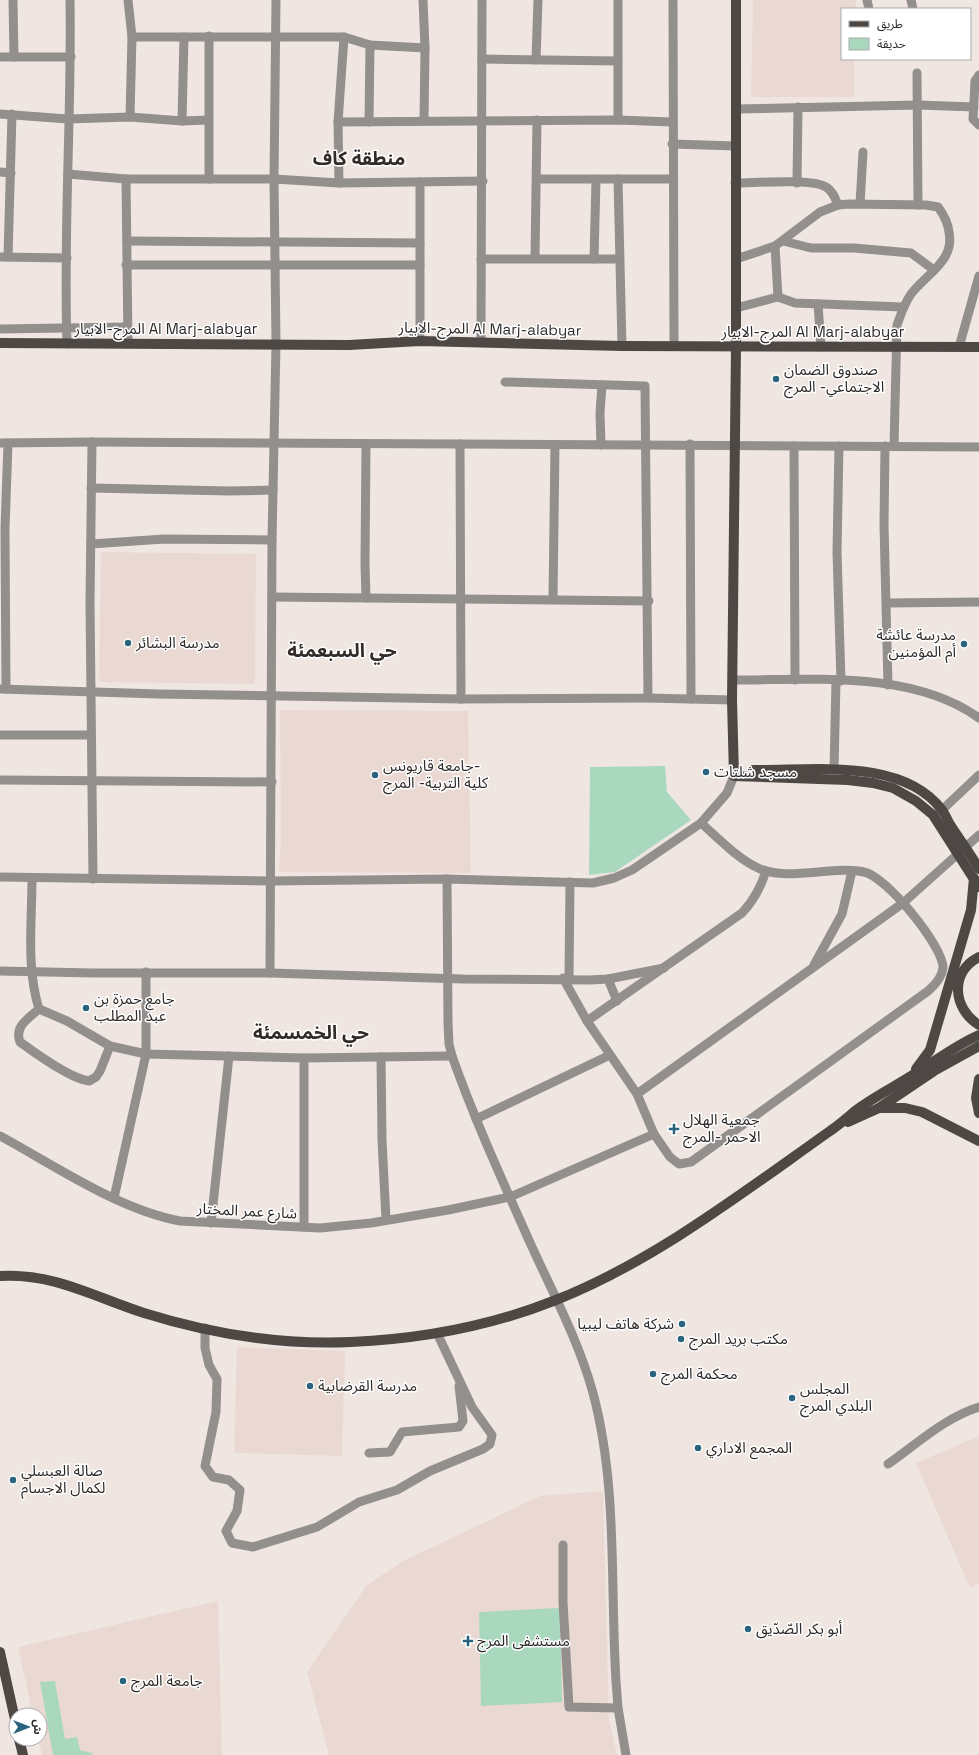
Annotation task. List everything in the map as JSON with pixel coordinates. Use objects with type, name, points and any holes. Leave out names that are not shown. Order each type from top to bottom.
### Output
[{"type":"main road","points":[[733,773],[732,700],[736,347],[736,0]]},
{"type":"main road","name":"المرج-الابيار Al Marj-alabyar","points":[[0,343],[349,345],[420,341],[622,346],[979,347]]},
{"type":"main road","points":[[733,773],[834,770],[870,772],[888,775],[914,787],[942,810],[977,878],[970,917],[930,1050],[918,1066],[901,1083]]},
{"type":"main road","points":[[733,773],[848,780],[873,783],[893,788],[916,801],[933,816],[962,851]]},
{"type":"main road","points":[[979,957],[967,966],[961,975],[958,995],[960,1005],[965,1014],[979,1025]]},
{"type":"main road","points":[[0,1276],[29,1276],[61,1282],[146,1314],[253,1338],[312,1342],[390,1340],[437,1333],[505,1318],[558,1300],[659,1247],[745,1192],[837,1127],[856,1110],[942,1056],[979,1036]]},
{"type":"main road","points":[[837,1127],[879,1108],[934,1071],[979,1046]]},
{"type":"main road","points":[[979,1079],[976,1098],[979,1113]]},
{"type":"main road","points":[[879,1108],[905,1108],[922,1112],[979,1141]]},
{"type":"main road","points":[[0,1652],[2,1673],[11,1707]]},
{"type":"street","points":[[13,0],[14,56]]},
{"type":"street","points":[[67,344],[68,119],[71,57],[70,0]]},
{"type":"street","points":[[128,0],[132,37],[130,117]]},
{"type":"street","points":[[270,973],[272,540],[276,344],[274,179],[276,0]]},
{"type":"street","points":[[423,0],[424,121]]},
{"type":"street","points":[[481,342],[483,181],[482,0]]},
{"type":"street","points":[[536,60],[538,0]]},
{"type":"street","points":[[618,0],[618,120]]},
{"type":"street","points":[[673,0],[672,178],[674,346]]},
{"type":"street","points":[[209,36],[209,179]]},
{"type":"street","points":[[132,37],[344,37],[370,45],[424,48]]},
{"type":"street","points":[[182,121],[184,37]]},
{"type":"street","points":[[339,184],[338,122],[344,37]]},
{"type":"street","points":[[369,122],[370,45]]},
{"type":"street","points":[[0,56],[71,57]]},
{"type":"street","points":[[482,59],[618,61]]},
{"type":"street","points":[[917,73],[918,205]]},
{"type":"street","points":[[979,75],[975,81],[973,119],[979,125]]},
{"type":"street","points":[[736,109],[918,105],[974,107]]},
{"type":"street","points":[[797,183],[798,107]]},
{"type":"street","points":[[0,114],[68,119],[130,117],[182,121],[208,120]]},
{"type":"street","points":[[12,114],[10,173],[4,257],[67,258]]},
{"type":"street","points":[[535,258],[537,120]]},
{"type":"street","points":[[338,122],[618,120],[672,122]]},
{"type":"street","points":[[672,144],[736,146]]},
{"type":"street","points":[[860,204],[863,152]]},
{"type":"street","points":[[0,172],[10,173]]},
{"type":"street","points":[[68,174],[126,179],[274,179],[339,184],[483,181]]},
{"type":"street","points":[[537,179],[596,180],[672,178]]},
{"type":"street","points":[[126,179],[128,344]]},
{"type":"street","points":[[618,179],[618,259],[622,346]]},
{"type":"street","points":[[594,259],[596,180]]},
{"type":"street","points":[[420,182],[420,341]]},
{"type":"street","points":[[735,183],[812,183],[826,187],[834,194],[838,205]]},
{"type":"street","points":[[736,259],[779,244],[820,212],[838,205],[918,205],[938,207],[948,223],[950,246],[943,261],[912,293],[903,307],[897,325],[884,525],[888,684]]},
{"type":"street","points":[[127,241],[420,243]]},
{"type":"street","points":[[779,244],[811,248],[854,248],[911,253],[934,270]]},
{"type":"street","points":[[778,297],[779,244]]},
{"type":"street","points":[[481,258],[618,259]]},
{"type":"street","points":[[126,265],[420,265]]},
{"type":"street","points":[[959,347],[979,276]]},
{"type":"street","points":[[736,308],[778,297],[795,303],[903,307]]},
{"type":"street","points":[[818,304],[821,347]]},
{"type":"street","points":[[0,329],[127,326]]},
{"type":"street","points":[[505,382],[645,386],[649,600],[648,698]]},
{"type":"street","points":[[601,445],[600,413],[602,384]]},
{"type":"street","points":[[92,442],[91,779],[93,879]]},
{"type":"street","points":[[732,700],[648,698],[461,699],[3,689],[5,529],[4,443],[690,444],[979,447]]},
{"type":"street","points":[[366,444],[366,598]]},
{"type":"street","points":[[460,444],[461,699]]},
{"type":"street","points":[[690,444],[690,699]]},
{"type":"street","points":[[553,599],[555,445]]},
{"type":"street","points":[[794,446],[796,680]]},
{"type":"street","points":[[834,770],[839,681],[837,552],[839,446]]},
{"type":"street","points":[[92,488],[230,491],[273,490]]},
{"type":"street","points":[[91,544],[164,539],[272,540]]},
{"type":"street","points":[[272,597],[649,600]]},
{"type":"street","points":[[887,603],[979,602]]},
{"type":"street","points":[[733,680],[839,681],[888,684],[918,690],[946,700],[979,718]]},
{"type":"street","points":[[0,735],[91,735]]},
{"type":"street","points":[[0,877],[271,881],[447,879],[593,883],[614,878],[650,858],[700,823],[727,793],[733,773]]},
{"type":"street","points":[[933,816],[942,810],[979,774]]},
{"type":"street","points":[[0,780],[91,779],[272,782]]},
{"type":"street","points":[[570,882],[566,978],[587,1021],[637,1094],[654,1134],[674,1161],[679,1164],[691,1162],[928,991],[938,981],[943,970],[942,958],[933,943],[903,903],[872,874],[863,871],[786,873],[766,871],[744,860],[700,823]]},
{"type":"street","points":[[637,1094],[903,903],[979,835]]},
{"type":"street","points":[[587,1021],[742,913],[751,903],[758,891],[766,871]]},
{"type":"street","points":[[811,970],[842,914],[852,871]]},
{"type":"street","points":[[32,878],[31,971],[35,996],[39,1009],[67,1021],[110,1046],[146,1054],[304,1058],[452,1056]]},
{"type":"street","points":[[447,879],[447,977],[449,1037],[452,1056],[476,1120],[558,1300],[586,1372],[600,1426],[608,1493],[618,1708],[626,1755]]},
{"type":"street","points":[[0,971],[270,973],[447,977],[463,979],[608,979],[664,968]]},
{"type":"street","points":[[114,1198],[146,1054],[146,972]]},
{"type":"street","points":[[608,979],[617,1001]]},
{"type":"street","points":[[39,1009],[25,1021],[21,1027],[18,1034],[20,1042],[38,1055],[78,1078],[89,1081],[96,1077],[110,1046]]},
{"type":"street","points":[[476,1120],[610,1055]]},
{"type":"street","points":[[211,1223],[229,1056]]},
{"type":"street","points":[[381,1057],[382,1140],[386,1220]]},
{"type":"street","points":[[304,1058],[304,1228]]},
{"type":"street","name":"شارع عمر المختار","points":[[0,1136],[114,1198],[164,1218],[180,1221],[304,1228],[346,1226],[386,1220],[510,1197],[654,1134]]},
{"type":"street","points":[[205,1328],[205,1348],[209,1365],[217,1379],[216,1412],[205,1466],[213,1477],[229,1480],[240,1490],[237,1511],[226,1531],[232,1542],[252,1547],[317,1527],[359,1502],[397,1490],[430,1471],[488,1446],[491,1442],[492,1436],[472,1407],[437,1333]]},
{"type":"street","points":[[369,1453],[390,1452],[402,1432],[459,1427],[463,1421],[459,1380]]},
{"type":"street","points":[[888,1464],[948,1420],[966,1411],[979,1407]]},
{"type":"street","points":[[563,1545],[563,1602],[569,1707],[618,1708]]},
{"type":"shaded area","points":[[753,0],[856,0],[856,8],[841,8],[841,60],[855,60],[854,97],[751,97]]},
{"type":"shaded area","points":[[101,552],[256,554],[255,684],[99,682]]},
{"type":"shaded area","name":"جامعة قاريونس- كلية التربية- المرج","points":[[280,710],[468,711],[471,873],[279,872],[281,838]]},
{"type":"shaded area","points":[[237,1347],[345,1351],[342,1456],[234,1453]]},
{"type":"shaded area","points":[[979,1436],[979,1584],[970,1588],[916,1463]]},
{"type":"shaded area","name":"مستشفى المرج","points":[[603,1491],[609,1720],[617,1755],[329,1755],[307,1672],[367,1585],[403,1561],[540,1496]]},
{"type":"shaded area","name":"جامعة المرج","points":[[218,1601],[222,1755],[42,1755],[40,1747],[48,1747],[48,1707],[31,1707],[18,1647]]},
{"type":"green space","points":[[665,766],[667,792],[691,820],[615,872],[589,875],[590,767]]},
{"type":"green space","points":[[560,1608],[562,1702],[481,1706],[479,1612]]},
{"type":"green space","points":[[55,1681],[65,1739],[77,1737],[80,1750],[92,1753],[92,1755],[53,1755],[48,1727],[48,1707],[44,1707],[40,1682]]},
{"type":"place","name":"صندوق الضمان الاجتماعي- المرج","points":[[776,379]]},
{"type":"place","name":"مدرسة البشائر","points":[[128,643]]},
{"type":"place","name":"مدرسة عائشة أم المؤمنين","points":[[964,644]]},
{"type":"place","name":"مسجد شلتات","points":[[706,772]]},
{"type":"place","name":"جامعة قاريونس- كلية التربية- المرج","points":[[375,775]]},
{"type":"place","name":"جامع حمزة بن عبد المطلب","points":[[86,1008]]},
{"type":"place","name":"جمعية الهلال الاحمر -المرج","points":[[674,1129]]},
{"type":"place","name":"شركة هاتف ليبيا","points":[[682,1324]]},
{"type":"place","name":"مكتب بريد المرج","points":[[681,1339]]},
{"type":"place","name":"محكمة المرج","points":[[653,1374]]},
{"type":"place","name":"مدرسة القرضابية","points":[[310,1386]]},
{"type":"place","name":"المجلس البلدي المرج","points":[[792,1398]]},
{"type":"place","name":"المجمع الاداري","points":[[698,1448]]},
{"type":"place","name":"صالة العبسلي لكمال الاجسام","points":[[13,1480]]},
{"type":"place","name":"أبو بكر الصّدّيق","points":[[748,1629]]},
{"type":"place","name":"مستشفى المرج","points":[[468,1641]]},
{"type":"place","name":"جامعة المرج","points":[[123,1681]]},
{"type":"district","name":"منطقة كاف","points":[[359,158]]},
{"type":"district","name":"حي السبعمئة","points":[[342,650]]},
{"type":"district","name":"حي الخمسمئة","points":[[311,1032]]}]
